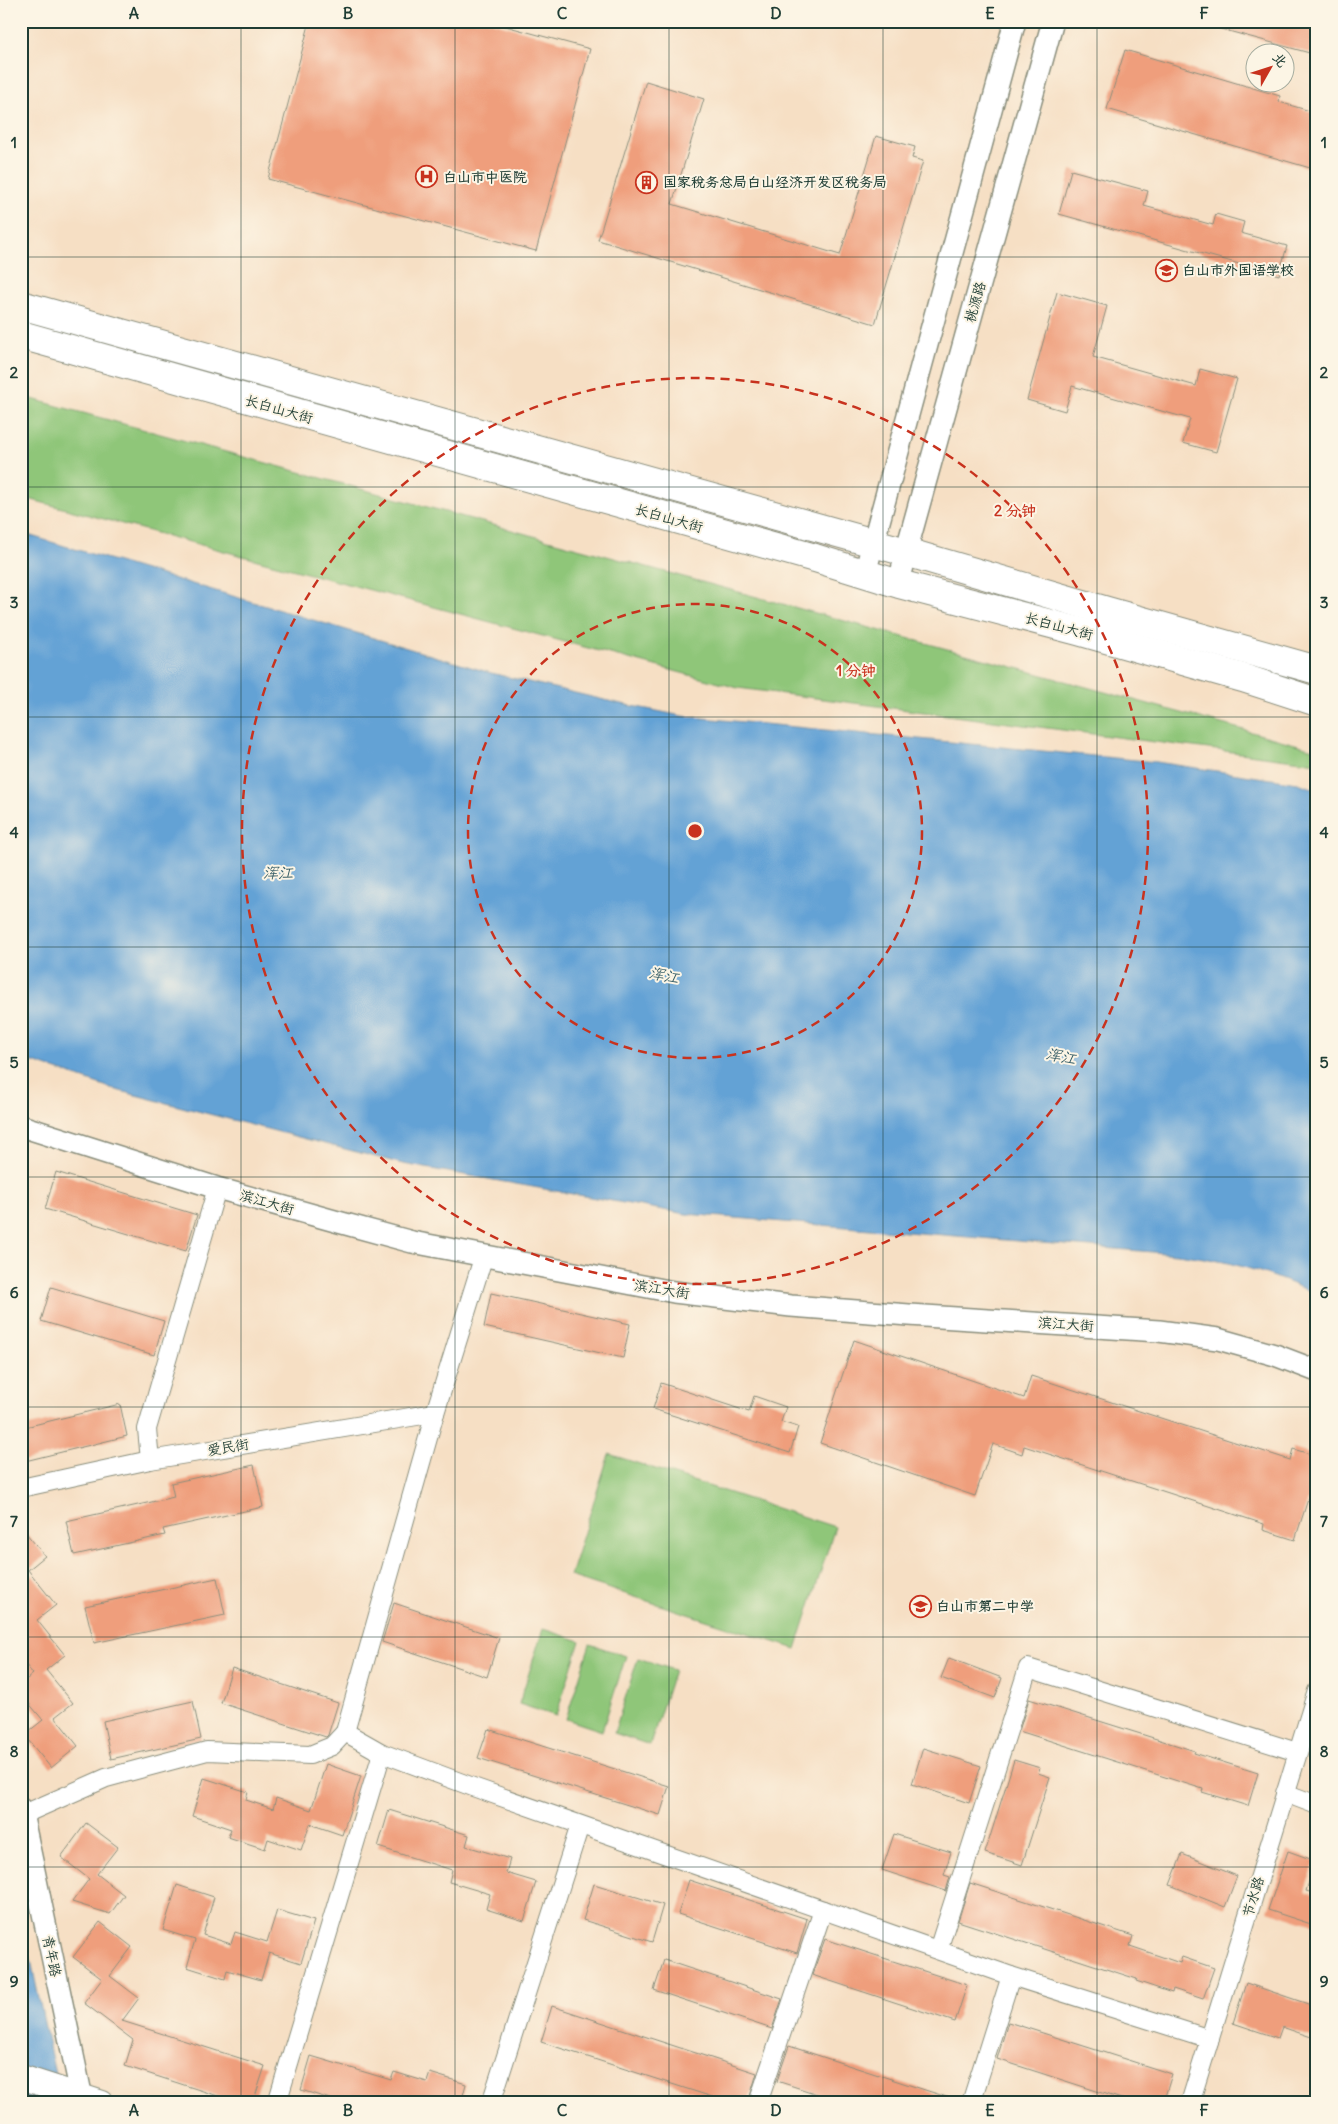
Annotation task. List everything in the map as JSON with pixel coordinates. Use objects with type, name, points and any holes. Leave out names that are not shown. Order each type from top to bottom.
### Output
[{"type":"main road","name":"长白山大街","points":[[21,305],[906,552],[1317,670]]},
{"type":"main road","name":"长白山大街","points":[[21,336],[865,572],[899,584],[1078,631],[1243,678],[1317,702]]},
{"type":"main road","points":[[21,2077],[82,2098]]},
{"type":"street","points":[[865,572],[871,543],[1015,21]]},
{"type":"street","name":"桃源路","points":[[899,584],[906,552],[1053,21]]},
{"type":"street","name":"滨江大街","points":[[21,1126],[217,1188],[412,1242],[674,1292],[791,1306],[1159,1331],[1218,1339],[1275,1355],[1317,1372]]},
{"type":"street","points":[[150,1460],[147,1429],[217,1188]]},
{"type":"street","points":[[22,1812],[106,1778],[207,1751],[310,1755],[332,1746],[345,1732],[435,1413],[484,1255]]},
{"type":"street","name":"爱民街","points":[[21,1488],[150,1460],[435,1413]]},
{"type":"street","points":[[938,1950],[1028,1668],[1297,1752]]},
{"type":"street","name":"节水路","points":[[1190,2103],[1317,1691]]},
{"type":"street","points":[[345,1732],[382,1753],[580,1825],[1010,1976],[1210,2039]]},
{"type":"street","points":[[277,2103],[382,1753]]},
{"type":"street","points":[[1285,1793],[1317,1805]]},
{"type":"street","name":"青年路","points":[[22,1812],[82,2098]]},
{"type":"street","points":[[491,2103],[580,1825]]},
{"type":"street","points":[[758,2103],[823,1910]]},
{"type":"street","points":[[971,2103],[1010,1976]]},
{"type":"green space","points":[[21,396],[1317,750],[1317,763],[738,688],[21,497]]},
{"type":"green space","points":[[609,1454],[835,1527],[796,1649],[570,1576]]},
{"type":"green space","points":[[543,1629],[580,1641],[556,1716],[519,1704]]},
{"type":"green space","points":[[590,1644],[626,1656],[602,1731],[566,1719]]},
{"type":"green space","points":[[638,1658],[674,1670],[650,1745],[614,1733]]},
{"type":"water","name":"浑江","points":[[21,533],[491,673],[617,703],[682,716],[1156,762],[1298,783],[1317,790],[1317,1295],[1249,1268],[1177,1254],[686,1214],[403,1164],[120,1091],[21,1058]]},
{"type":"water","points":[[21,1913],[61,2103],[21,2103]]},
{"type":"building","points":[[310,21],[487,21],[590,49],[536,251],[268,179]]},
{"type":"building","points":[[1211,21],[1317,21],[1317,55],[1296,49],[1296,42],[1269,42],[1210,26]]},
{"type":"building","points":[[1125,50],[1246,86],[1246,92],[1267,92],[1280,96],[1279,102],[1317,113],[1317,170],[1107,109]]},
{"type":"building","name":"国家税务总局白山经济开发区税务局","points":[[646,81],[704,99],[672,204],[840,255],[876,136],[915,147],[912,158],[923,161],[875,324],[598,240]]},
{"type":"building","points":[[1071,170],[1148,191],[1144,206],[1213,225],[1216,214],[1244,222],[1241,233],[1287,246],[1279,275],[1059,214]]},
{"type":"building","points":[[1057,292],[1107,306],[1093,357],[1196,386],[1200,369],[1237,379],[1216,452],[1183,443],[1190,419],[1072,386],[1065,411],[1027,400]]},
{"type":"building","points":[[56,1172],[197,1215],[186,1251],[45,1209]]},
{"type":"building","points":[[51,1287],[164,1321],[154,1355],[41,1321]]},
{"type":"building","points":[[491,1293],[630,1324],[623,1358],[484,1327]]},
{"type":"building","points":[[854,1340],[1024,1398],[1031,1376],[1290,1460],[1293,1449],[1317,1456],[1317,1471],[1295,1540],[1263,1530],[1264,1524],[1024,1446],[1022,1454],[993,1444],[975,1496],[820,1443]]},
{"type":"building","points":[[661,1383],[749,1412],[754,1396],[786,1407],[781,1422],[798,1427],[790,1453],[653,1409]]},
{"type":"building","points":[[120,1404],[127,1436],[21,1462],[21,1428]]},
{"type":"building","points":[[254,1465],[263,1507],[163,1529],[165,1535],[74,1555],[66,1521],[174,1497],[171,1483]]},
{"type":"building","points":[[21,1527],[45,1556],[28,1570],[56,1605],[37,1620],[65,1655],[46,1670],[73,1703],[55,1717],[78,1746],[51,1768],[24,1735],[43,1720],[21,1694],[21,1684],[33,1674],[21,1659]]},
{"type":"building","points":[[217,1578],[225,1615],[94,1643],[85,1606]]},
{"type":"building","points":[[394,1603],[499,1638],[487,1677],[382,1642]]},
{"type":"building","points":[[949,1658],[1002,1678],[995,1698],[941,1678]]},
{"type":"building","points":[[232,1668],[338,1703],[328,1735],[326,1737],[221,1703]]},
{"type":"building","points":[[1029,1699],[1195,1751],[1194,1753],[1258,1773],[1248,1806],[1202,1792],[1203,1789],[1019,1731]]},
{"type":"building","points":[[193,1701],[201,1739],[111,1759],[103,1721]]},
{"type":"building","points":[[488,1729],[669,1786],[660,1815],[478,1758]]},
{"type":"building","points":[[923,1748],[981,1766],[969,1803],[912,1784]]},
{"type":"building","points":[[1014,1760],[1040,1768],[1038,1773],[1050,1777],[1022,1865],[985,1853]]},
{"type":"building","points":[[326,1764],[361,1776],[342,1835],[310,1824],[301,1850],[268,1839],[265,1849],[228,1837],[231,1829],[192,1816],[204,1778],[248,1792],[246,1800],[273,1809],[276,1798],[311,1810]]},
{"type":"building","points":[[389,1810],[469,1835],[466,1846],[510,1859],[506,1873],[536,1882],[524,1921],[486,1909],[490,1894],[449,1882],[452,1870],[378,1847]]},
{"type":"building","points":[[86,1823],[118,1847],[97,1874],[124,1895],[110,1914],[72,1902],[89,1879],[61,1857]]},
{"type":"building","points":[[894,1834],[951,1852],[944,1875],[950,1877],[946,1891],[882,1870]]},
{"type":"building","points":[[1288,1851],[1316,1861],[1306,1891],[1317,1894],[1317,1926],[1268,1910]]},
{"type":"building","points":[[1182,1854],[1237,1876],[1225,1907],[1170,1885]]},
{"type":"building","points":[[689,1880],[807,1919],[797,1953],[678,1914]]},
{"type":"building","points":[[970,1883],[1133,1936],[1130,1946],[1180,1963],[1182,1957],[1214,1968],[1203,1999],[1173,1989],[1172,1993],[1136,1981],[1137,1979],[958,1921]]},
{"type":"building","points":[[594,1884],[663,1905],[652,1942],[583,1920]]},
{"type":"building","points":[[177,1885],[214,1897],[203,1935],[231,1944],[235,1932],[267,1942],[277,1910],[314,1921],[301,1963],[269,1953],[261,1980],[227,1970],[225,1979],[187,1967],[195,1940],[163,1930]]},
{"type":"building","points":[[100,1922],[132,1947],[110,1976],[139,1998],[122,2021],[265,2066],[253,2103],[240,2103],[125,2066],[133,2040],[84,2003],[102,1979],[73,1957]]},
{"type":"building","points":[[825,1939],[967,1985],[955,2022],[812,1975]]},
{"type":"building","points":[[664,1960],[782,1999],[772,2029],[654,1990]]},
{"type":"building","points":[[1246,1983],[1317,2007],[1317,2039],[1282,2027],[1278,2038],[1233,2023]]},
{"type":"building","points":[[552,2006],[757,2073],[748,2103],[731,2103],[541,2042]]},
{"type":"building","points":[[1008,2022],[1172,2074],[1163,2103],[1134,2103],[997,2059]]},
{"type":"building","points":[[789,2046],[956,2100],[955,2103],[845,2103],[777,2081]]},
{"type":"building","points":[[311,2056],[391,2080],[394,2072],[427,2082],[430,2073],[466,2084],[461,2103],[343,2103],[301,2090]]},
{"type":"place","name":"白山市中医院","points":[[427,177]]},
{"type":"place","name":"国家税务总局白山经济开发区税务局","points":[[647,182]]},
{"type":"place","name":"白山市外国语学校","points":[[1166,270]]},
{"type":"place","name":"白山市第二中学","points":[[920,1606]]}]
